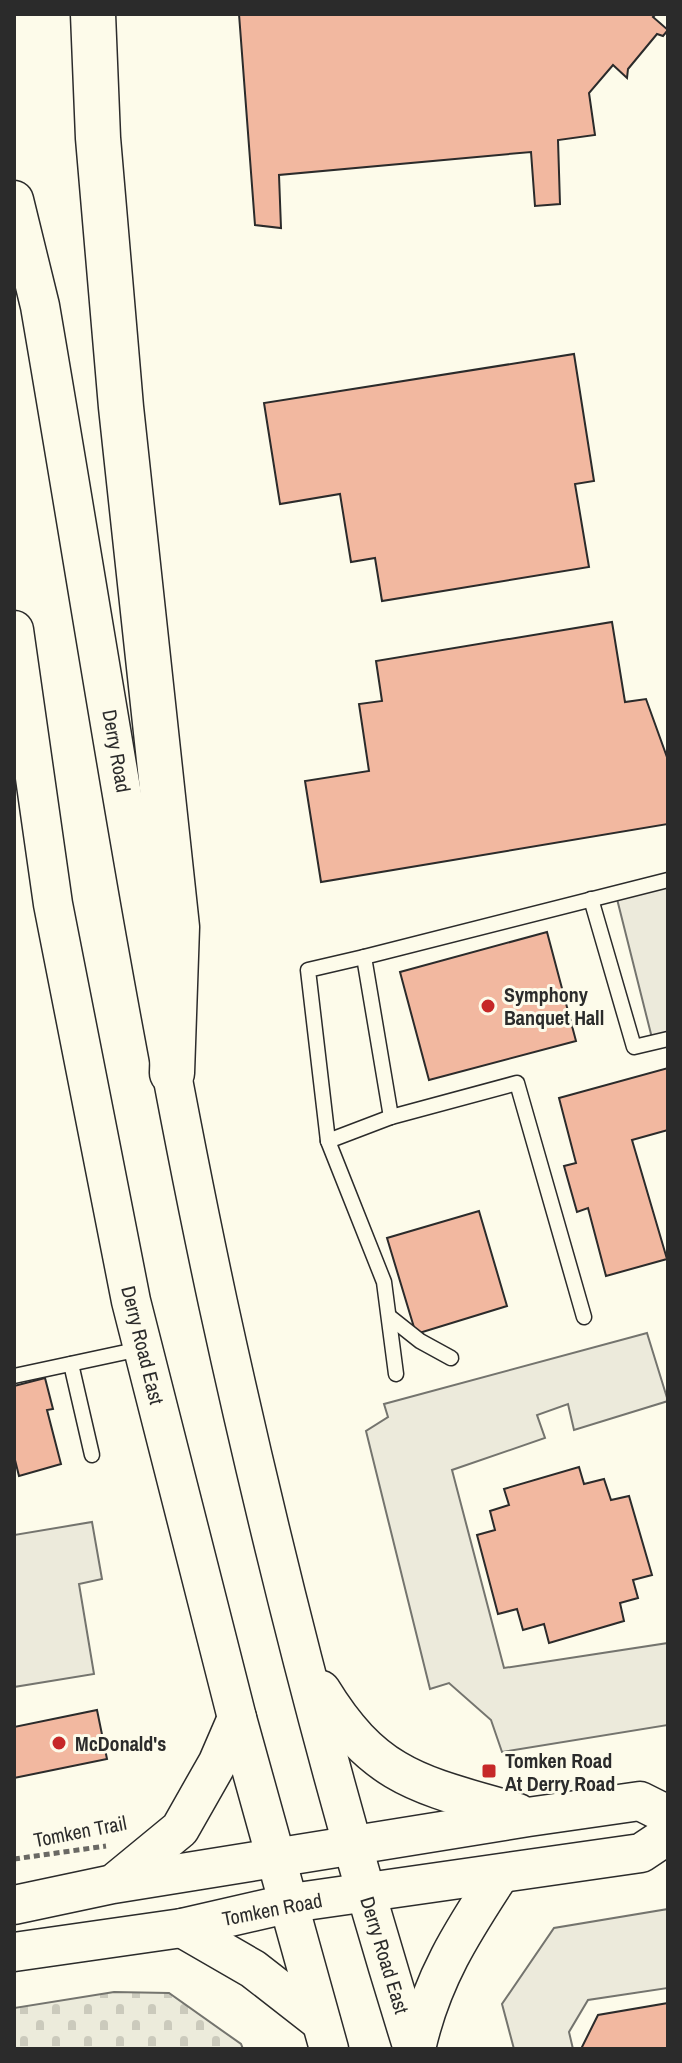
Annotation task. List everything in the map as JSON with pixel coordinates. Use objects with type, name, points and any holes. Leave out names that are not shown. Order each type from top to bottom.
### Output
[{"type":"highway","points":[[93,14],[98,138],[121,407],[177,927],[172,1073]]},
{"type":"main road","name":"Derry Road","points":[[14,200],[40,306],[172,1073],[218,1302]]},
{"type":"main road","name":"Derry Road East","points":[[14,630],[53,904],[131,1301],[237,1718],[291,1903],[325,2035]]},
{"type":"main road","name":"Derry Road East","points":[[218,1302],[299,1655],[365,1891],[415,2049]]},
{"type":"main road","points":[[299,1655],[342,1725],[384,1765],[429,1787],[528,1817]]},
{"type":"main road","points":[[113,1884],[180,1829],[218,1762],[237,1718]]},
{"type":"main road","points":[[14,1905],[113,1884],[352,1843],[640,1801],[668,1815]]},
{"type":"main road","name":"Tomken Road","points":[[14,1952],[182,1928],[291,1903],[365,1891],[641,1853],[668,1835]]},
{"type":"main road","points":[[415,2049],[426,2006],[455,1943],[500,1874]]},
{"type":"main road","points":[[182,1928],[253,1969],[325,2035]]},
{"type":"lane","points":[[396,1374],[384,1282],[328,1141],[308,970],[668,880]]},
{"type":"lane","points":[[591,899],[634,1047],[668,1039]]},
{"type":"lane","points":[[364,957],[391,1117]]},
{"type":"lane","points":[[328,1141],[391,1117],[517,1083],[584,1317]]},
{"type":"lane","points":[[391,1318],[420,1341],[451,1358]]},
{"type":"lane","points":[[14,1376],[144,1348]]},
{"type":"lane","points":[[71,1364],[92,1455]]},
{"type":"path","name":"Tomken Trail","points":[[14,1859],[121,1842]]},
{"type":"green space","points":[[114,1992],[169,1993],[241,2044],[243,2049],[14,2049],[14,2008]]},
{"type":"shaded area","points":[[668,886],[668,1043],[654,1046],[617,899]]},
{"type":"shaded area","points":[[647,1333],[668,1401],[574,1430],[568,1404],[537,1415],[545,1438],[452,1470],[504,1668],[668,1643],[668,1725],[502,1752],[491,1720],[449,1683],[430,1689],[366,1431],[388,1417],[384,1404]]},
{"type":"shaded area","points":[[92,1522],[102,1579],[79,1584],[94,1674],[14,1687],[14,1535]]},
{"type":"shaded area","points":[[668,1909],[668,1988],[588,2000],[569,2032],[573,2049],[514,2049],[502,2004],[554,1928]]},
{"type":"building","points":[[239,14],[656,14],[653,17],[668,30],[663,36],[657,34],[628,69],[627,78],[613,65],[589,93],[595,135],[558,140],[560,204],[535,206],[531,152],[279,175],[281,228],[255,225]]},
{"type":"building","points":[[574,354],[594,481],[575,484],[589,567],[382,601],[375,558],[351,562],[340,494],[280,504],[264,403]]},
{"type":"building","points":[[612,622],[625,702],[646,699],[668,760],[668,824],[321,882],[305,781],[369,771],[359,704],[382,701],[376,661]]},
{"type":"building","name":"Symphony Banquet Hall","points":[[547,932],[576,1041],[429,1080],[400,972]]},
{"type":"building","points":[[668,1068],[668,1130],[632,1140],[667,1259],[606,1276],[588,1208],[577,1212],[564,1166],[576,1163],[559,1098]]},
{"type":"building","points":[[479,1211],[507,1306],[416,1334],[387,1238]]},
{"type":"building","points":[[45,1378],[53,1409],[47,1410],[61,1464],[19,1476],[14,1456],[14,1386]]},
{"type":"building","points":[[579,1467],[584,1484],[604,1479],[611,1500],[629,1496],[652,1575],[633,1580],[638,1598],[620,1603],[624,1621],[549,1643],[544,1624],[523,1630],[517,1609],[498,1614],[477,1535],[495,1530],[490,1511],[509,1505],[504,1489]]},
{"type":"building","name":"McDonald's","points":[[97,1710],[107,1759],[14,1778],[14,1727]]},
{"type":"building","points":[[668,2003],[668,2049],[581,2049],[598,2015]]},
{"type":"place","name":"Symphony Banquet Hall","points":[[488,1006]]},
{"type":"place","name":"McDonald's","points":[[59,1743]]},
{"type":"place","name":"Tomken Road At Derry Road","points":[[489,1771]]}]
